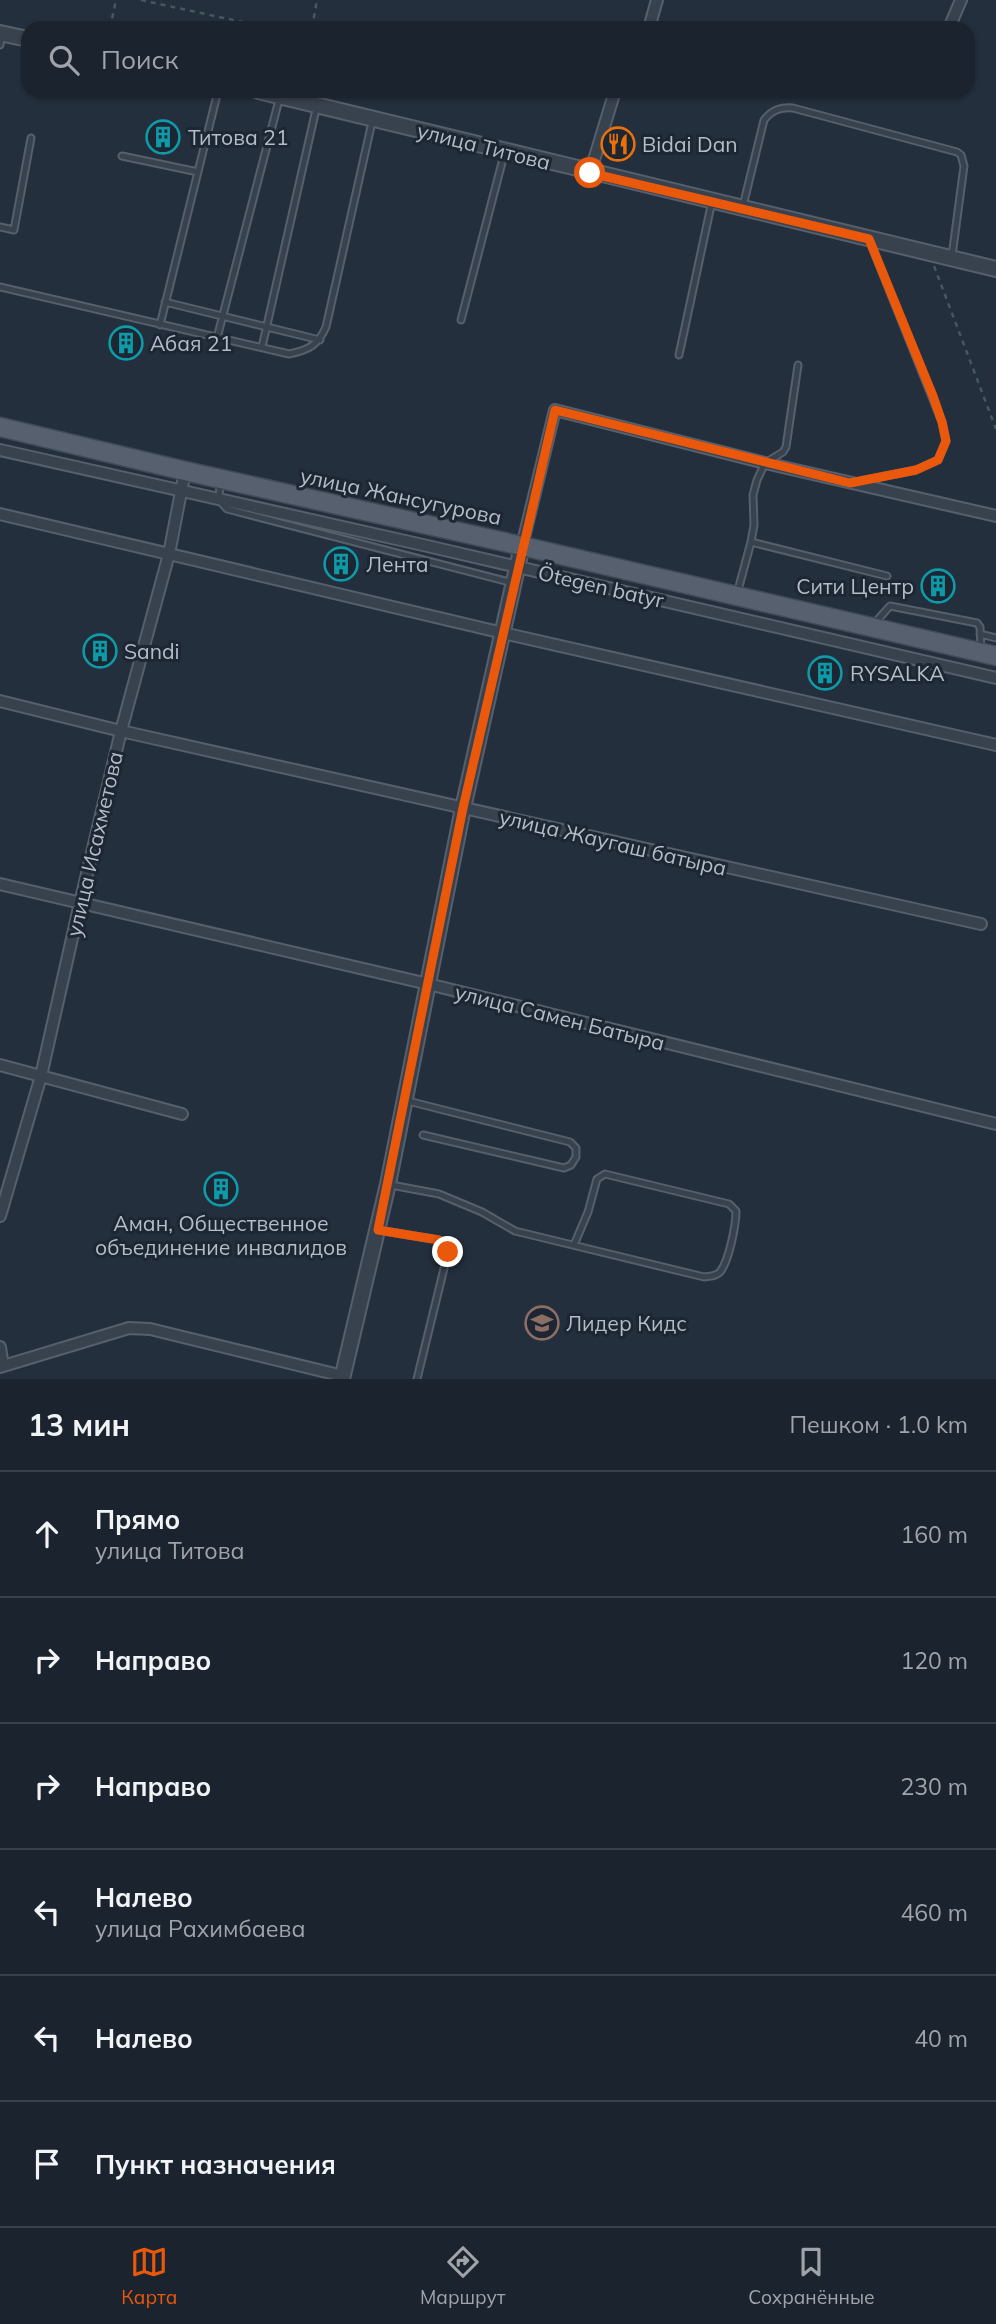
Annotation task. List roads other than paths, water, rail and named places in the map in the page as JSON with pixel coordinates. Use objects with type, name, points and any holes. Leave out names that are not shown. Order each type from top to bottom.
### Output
[{"type":"main road","name":"улица Жансугурова","points":[[0,427],[989,655]]},
{"type":"street","points":[[651,21],[657,0]]},
{"type":"street","points":[[952,21],[961,0]]},
{"type":"street","points":[[1,37],[21,38]]},
{"type":"street","name":"улица Титова","points":[[288,98],[996,269]]},
{"type":"street","points":[[590,173],[613,98]]},
{"type":"street","points":[[0,1348],[1,1367],[129,1328],[150,1329],[342,1377],[388,1184],[463,808],[555,410],[765,463],[996,516]]},
{"type":"street","name":"Ötegen batyr","points":[[0,450],[996,678]]},
{"type":"street","name":"улица Исахметова","points":[[0,1216],[41,1076],[121,731],[169,554],[185,471]]},
{"type":"street","points":[[0,514],[503,633],[996,745]]},
{"type":"street","name":"улица Жаугаш батыра","points":[[0,701],[121,731],[981,924]]},
{"type":"street","name":"улица Самен Батыра","points":[[0,884],[428,984],[996,1124]]},
{"type":"street","points":[[0,1065],[182,1114]]},
{"type":"lane","points":[[160,325],[216,98]]},
{"type":"lane","points":[[217,338],[279,98]]},
{"type":"lane","points":[[261,348],[317,105]]},
{"type":"lane","points":[[743,209],[764,120],[771,111],[784,107],[793,108],[961,155],[964,166],[952,258]]},
{"type":"lane","points":[[0,287],[289,354],[310,349],[320,340],[326,327],[373,119]]},
{"type":"lane","points":[[0,227],[13,230],[31,138]]},
{"type":"lane","points":[[461,320],[505,152]]},
{"type":"lane","points":[[122,156],[198,172]]},
{"type":"lane","points":[[679,355],[712,201]]},
{"type":"lane","points":[[850,483],[916,470],[938,460],[946,441],[933,396],[869,239]]},
{"type":"lane","points":[[165,302],[320,340]]},
{"type":"lane","points":[[736,596],[754,525],[753,495],[765,463],[776,458],[786,447],[798,365]]},
{"type":"lane","points":[[221,479],[218,496],[222,505],[228,509],[514,583]]},
{"type":"lane","points":[[751,542],[887,576]]},
{"type":"lane","points":[[871,628],[890,606],[976,623],[980,627],[980,634],[989,655]]},
{"type":"lane","points":[[980,634],[996,638]]},
{"type":"lane","points":[[405,1101],[570,1142],[576,1148],[576,1157],[571,1165],[564,1168],[423,1135]]},
{"type":"lane","points":[[388,1184],[439,1194],[482,1212],[515,1231],[704,1277],[714,1276],[721,1270],[733,1236],[736,1211],[729,1204],[605,1174],[597,1179],[574,1245]]},
{"type":"lane","points":[[378,1230],[439,1240],[447,1247],[417,1379]]},
{"type":"place","name":"Титова 21","points":[[163,137]]},
{"type":"place","name":"Bidai Dan","points":[[618,144]]},
{"type":"place","name":"Абая 21","points":[[126,343]]},
{"type":"place","name":"Лента","points":[[341,564]]},
{"type":"place","name":"Сити Центр","points":[[938,586]]},
{"type":"place","name":"Sandi","points":[[100,651]]},
{"type":"place","name":"RYSALKA","points":[[825,673]]},
{"type":"place","name":"Аман, Общественное объединение инвалидов","points":[[221,1189]]},
{"type":"place","name":"Лидер Кидс","points":[[542,1323]]}]
